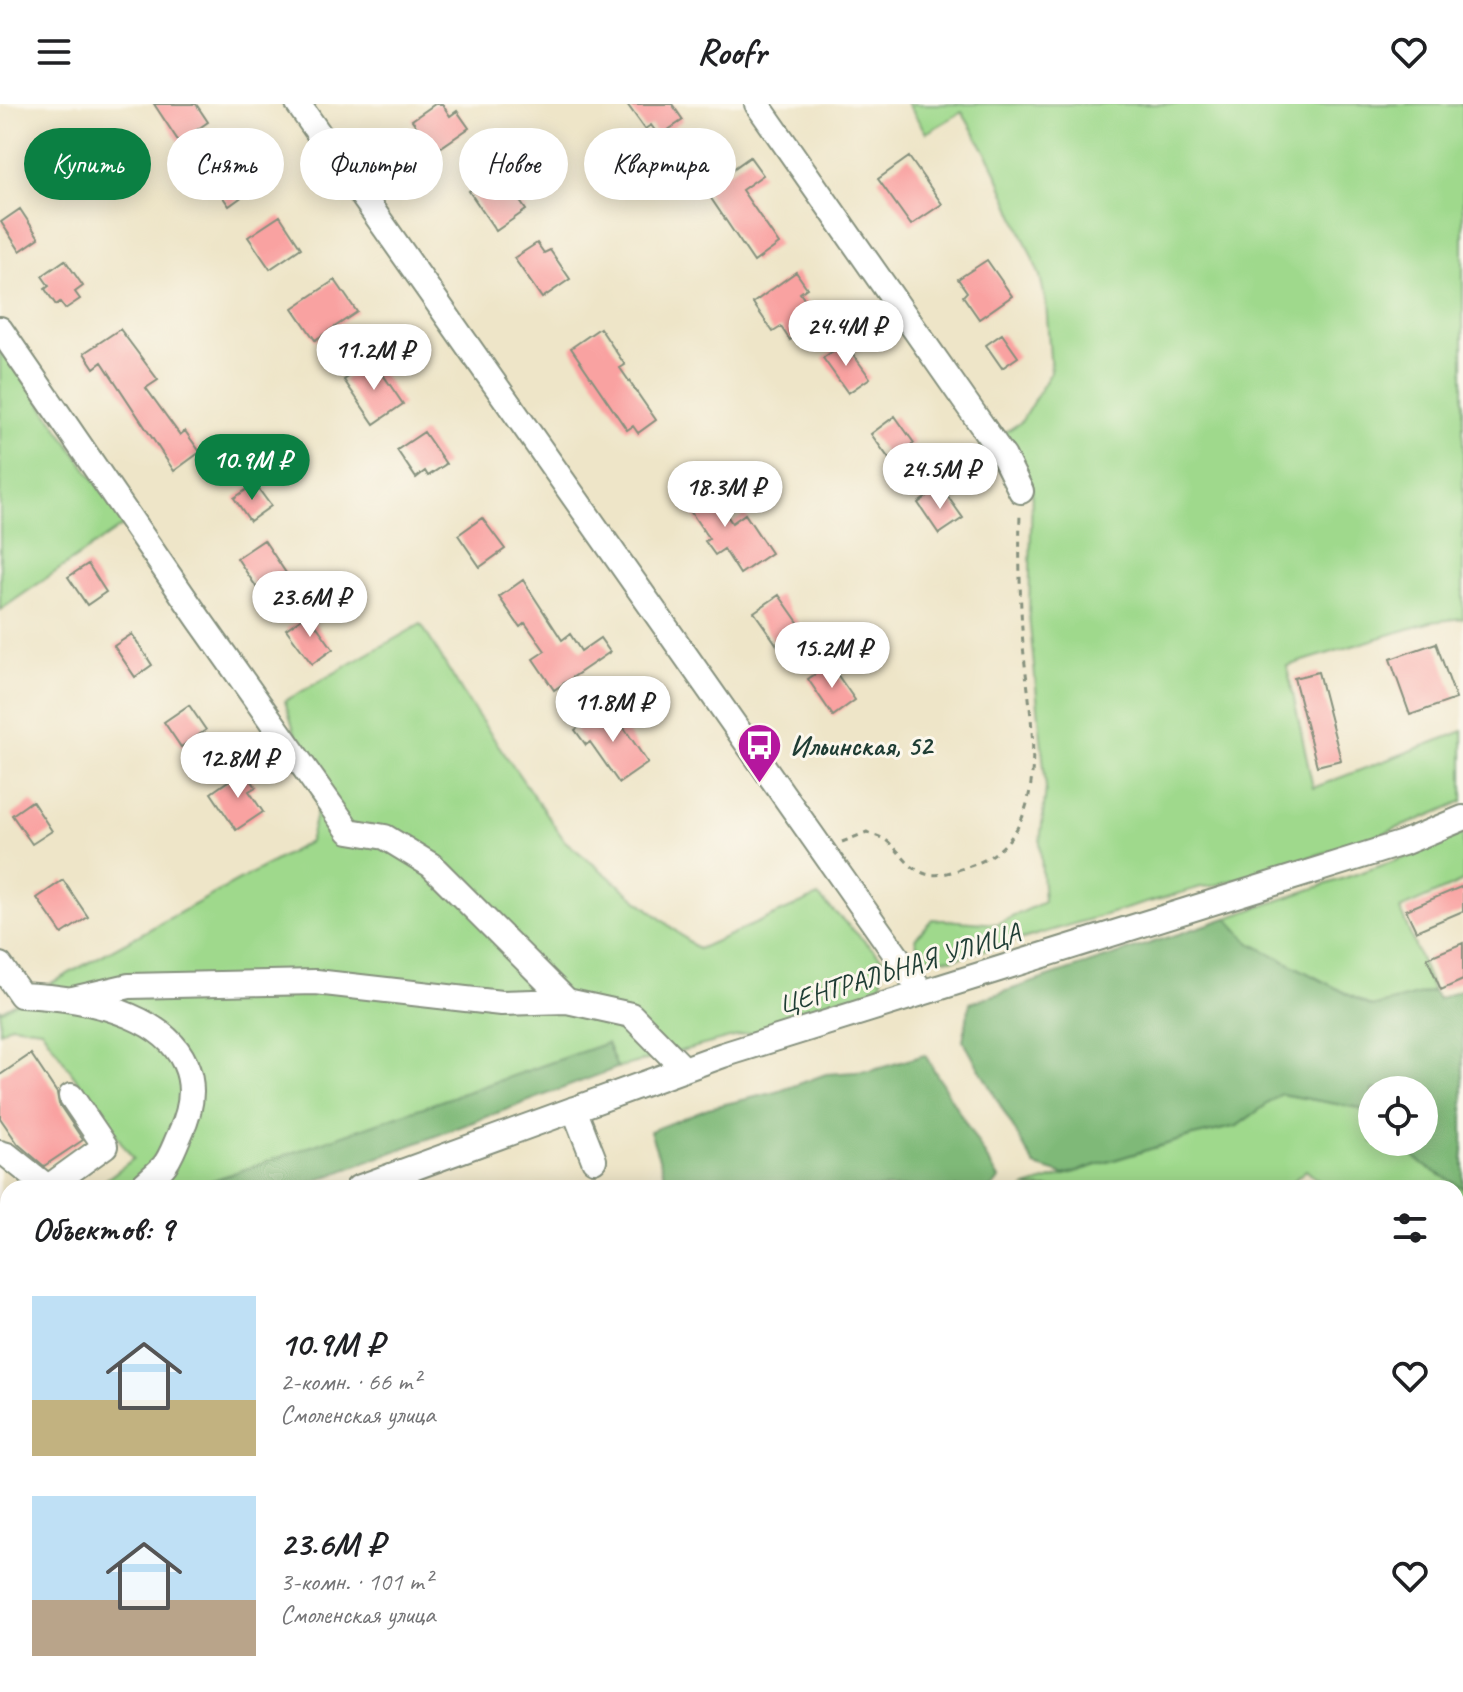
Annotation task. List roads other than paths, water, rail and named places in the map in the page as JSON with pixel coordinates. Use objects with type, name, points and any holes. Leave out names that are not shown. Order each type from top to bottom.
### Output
[{"type":"street","points":[[298,104],[922,992]]},
{"type":"street","points":[[757,104],[1004,457],[1021,491]]},
{"type":"street","points":[[0,329],[349,831],[385,837],[431,865],[567,1001]]},
{"type":"street","name":"ЦЕНТРАЛЬНАЯ УЛИЦА","points":[[380,1180],[684,1069],[1403,843],[1463,818]]},
{"type":"street","points":[[0,965],[21,995],[73,999],[131,1016],[159,1034],[183,1056],[193,1083],[190,1113],[165,1165],[149,1180]]},
{"type":"street","points":[[73,999],[129,986],[316,982],[501,1003],[567,1001],[631,1015],[684,1069]]},
{"type":"street","points":[[56,1180],[105,1146],[71,1096]]},
{"type":"street","points":[[574,1109],[594,1160]]},
{"type":"street","points":[[0,1153],[7,1155],[37,1180]]},
{"type":"place","name":"Ильинская, 52","points":[[759,784]]}]
